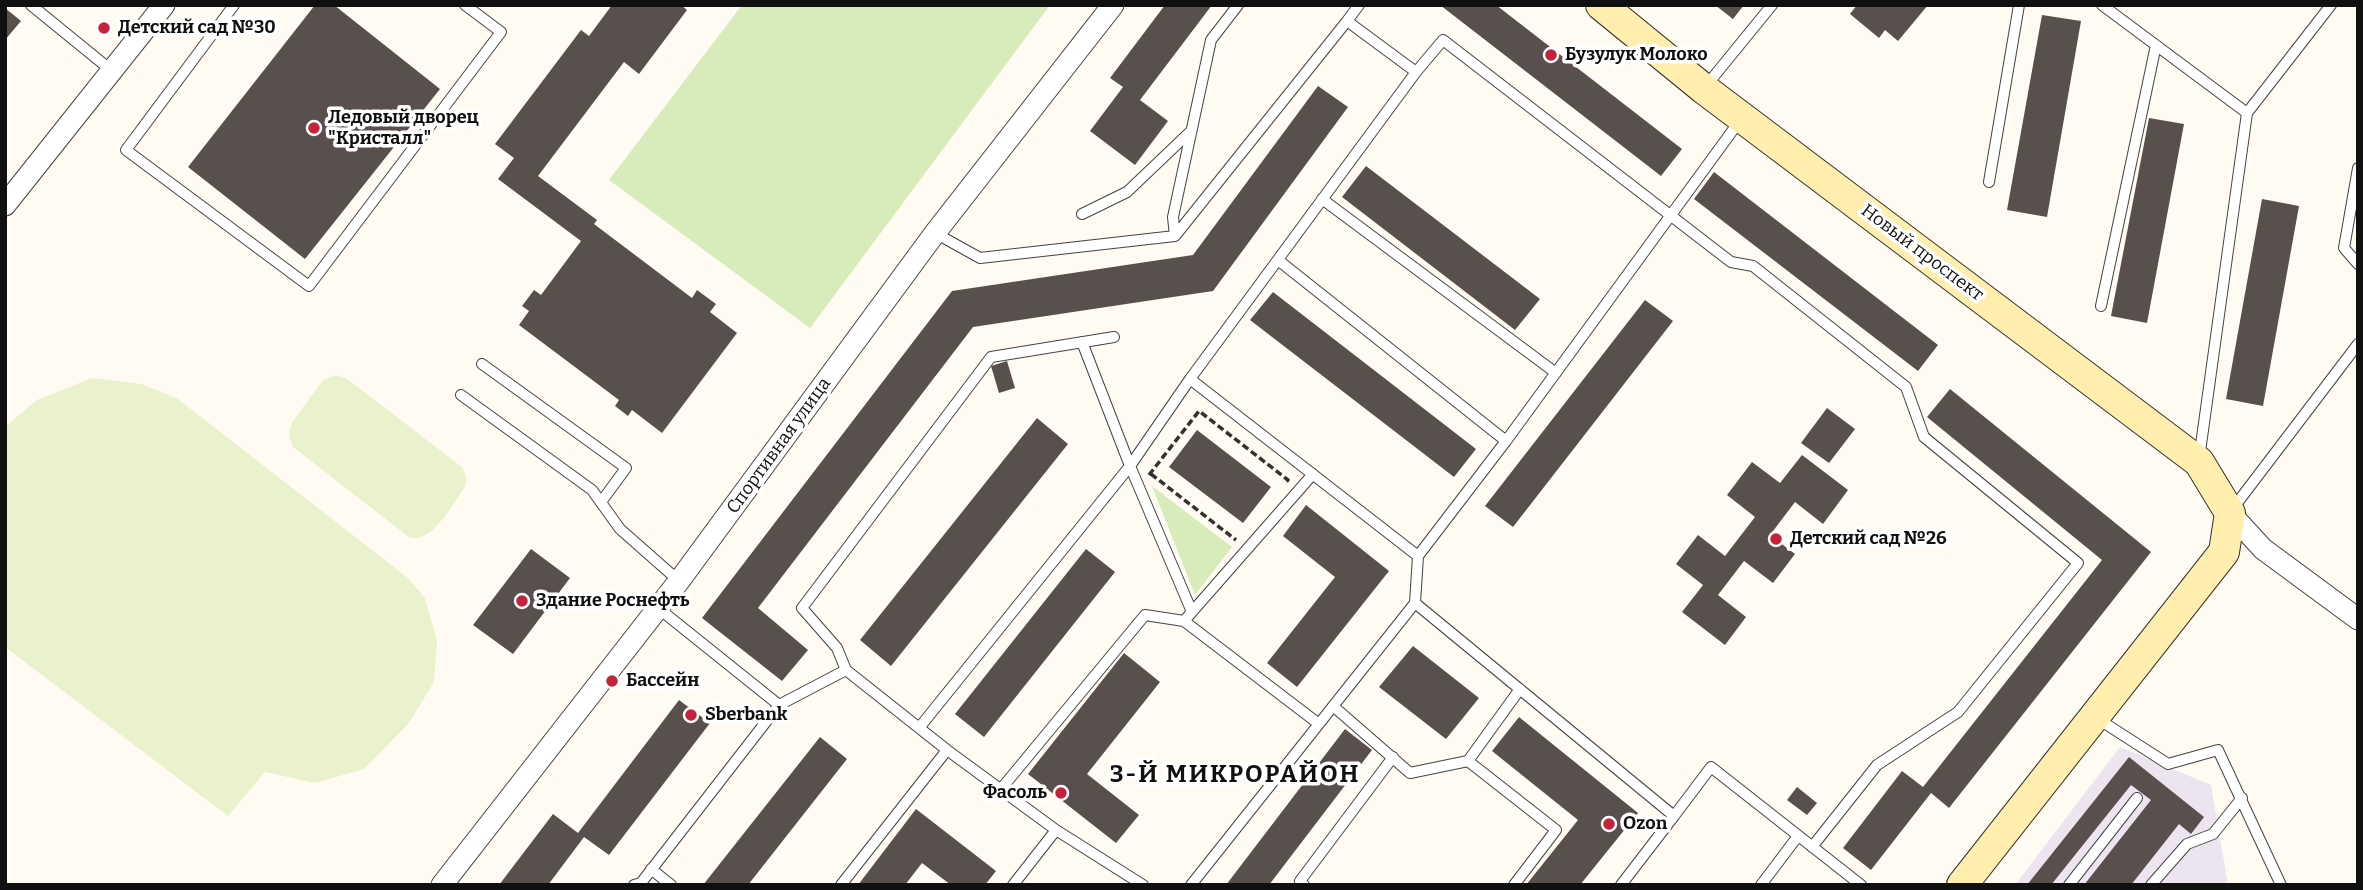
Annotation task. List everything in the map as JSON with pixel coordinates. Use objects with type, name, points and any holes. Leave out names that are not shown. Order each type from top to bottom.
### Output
[{"type":"street","points":[[5,205],[164,5]]},
{"type":"street","name":"Спортивная улица","points":[[442,885],[679,581],[935,233],[1113,5]]},
{"type":"street","name":"Новый проспект","points":[[1601,5],[1704,89],[2199,462],[2230,513]]},
{"type":"street","points":[[2230,513],[2263,548],[2358,620]]},
{"type":"street","points":[[1962,885],[2224,552],[2230,513]]},
{"type":"lane","points":[[31,5],[112,71]]},
{"type":"lane","points":[[234,5],[126,149],[309,286],[501,32],[465,5]]},
{"type":"lane","points":[[1175,236],[1173,217],[1211,40],[1238,5]]},
{"type":"lane","points":[[935,233],[981,258],[1175,236],[1359,5]]},
{"type":"lane","points":[[1704,89],[1772,5]]},
{"type":"lane","points":[[1989,183],[2019,5]]},
{"type":"lane","points":[[2102,5],[2247,113]]},
{"type":"lane","points":[[2199,462],[2247,113],[2331,5]]},
{"type":"lane","points":[[1347,21],[1416,72]]},
{"type":"lane","points":[[919,728],[1130,466],[1322,199],[1416,72],[1443,40],[1731,262],[1753,267],[1906,387],[1924,437],[2078,563],[1958,712],[1877,765],[1812,847]]},
{"type":"lane","points":[[2101,306],[2156,45]]},
{"type":"lane","points":[[1191,885],[1415,603],[1418,556],[1506,441],[1742,117]]},
{"type":"lane","points":[[1082,214],[1127,192],[1191,131]]},
{"type":"lane","points":[[2358,168],[2344,248],[2358,264]]},
{"type":"lane","points":[[1322,199],[1556,373]]},
{"type":"lane","points":[[1278,260],[1506,441]]},
{"type":"lane","points":[[1114,337],[991,357],[802,608],[837,648],[846,670],[947,750],[1056,830],[1143,885]]},
{"type":"lane","points":[[1082,342],[1130,466],[1192,612]]},
{"type":"lane","points":[[2230,513],[2358,344]]},
{"type":"lane","points":[[481,364],[625,468],[601,502]]},
{"type":"lane","points":[[1190,379],[1418,556]]},
{"type":"lane","points":[[461,395],[592,489],[620,529],[679,581]]},
{"type":"lane","points":[[1184,621],[1313,474]]},
{"type":"lane","points":[[1415,603],[1674,816]]},
{"type":"lane","points":[[658,608],[779,705]]},
{"type":"lane","points":[[1002,789],[1145,615],[1184,621],[1318,724]]},
{"type":"lane","points":[[634,885],[641,883],[779,705],[846,670]]},
{"type":"lane","points":[[1333,706],[1410,773],[1468,761],[1520,689]]},
{"type":"lane","points":[[2094,716],[2168,764],[2218,750],[2281,885]]},
{"type":"lane","points":[[841,885],[947,750]]},
{"type":"lane","points":[[1304,885],[1300,881],[1393,757]]},
{"type":"lane","points":[[1468,761],[1556,830],[1514,885]]},
{"type":"lane","points":[[1622,885],[1711,767],[1861,885]]},
{"type":"lane","points":[[2151,885],[2187,844],[2213,834],[2242,797]]},
{"type":"lane","points":[[2069,885],[2137,798]]},
{"type":"lane","points":[[1013,885],[1056,830]]},
{"type":"lane","points":[[1761,885],[1798,836]]},
{"type":"lane","points":[[651,869],[671,885]]},
{"type":"path","points":[[1139,488],[1199,411],[1287,480],[1280,490]]},
{"type":"path","points":[[1150,473],[1240,543]]},
{"type":"shaded area","points":[[2120,747],[2211,785],[2228,885],[2015,885]]},
{"type":"green space","points":[[742,5],[1050,5],[810,328],[609,180]]},
{"type":"green space","points":[[336,375],[346,378],[462,467],[467,479],[465,487],[442,520],[427,534],[410,538],[293,447],[290,428],[293,421],[323,380]]},
{"type":"green space","points":[[92,378],[142,384],[178,399],[408,578],[425,598],[437,641],[434,682],[409,723],[364,769],[315,783],[265,772],[228,816],[5,647],[5,427],[37,400]]},
{"type":"green space","points":[[1152,486],[1232,547],[1195,595]]},
{"type":"building","name":"Ледовый дворец \"Кристалл\"","points":[[315,5],[334,5],[440,89],[305,259],[188,167]]},
{"type":"building","points":[[612,5],[681,5],[687,10],[639,74],[624,62],[538,176],[597,220],[594,224],[692,298],[697,290],[716,304],[710,312],[737,333],[662,433],[632,410],[628,416],[615,406],[619,400],[519,325],[529,311],[522,306],[534,290],[541,295],[581,241],[498,179],[514,158],[495,144],[581,30],[589,36]]},
{"type":"building","points":[[1165,5],[1212,5],[1140,100],[1168,121],[1135,165],[1090,131],[1123,87],[1110,78]]},
{"type":"building","points":[[1440,5],[1496,5],[1682,149],[1661,176]]},
{"type":"building","points":[[1715,5],[1744,5],[1733,19]]},
{"type":"building","points":[[1857,5],[1928,5],[1898,41],[1885,30],[1879,38],[1850,14]]},
{"type":"building","points":[[5,8],[21,21],[5,40]]},
{"type":"building","points":[[2042,15],[2081,21],[2047,217],[2007,210]]},
{"type":"building","points":[[1318,86],[1348,107],[1213,291],[973,327],[758,608],[808,650],[782,681],[702,618],[952,291],[1193,255]]},
{"type":"building","points":[[2149,118],[2184,124],[2147,323],[2111,316]]},
{"type":"building","points":[[1366,166],[1540,299],[1515,330],[1342,197]]},
{"type":"building","points":[[1714,172],[1938,345],[1918,371],[1694,199]]},
{"type":"building","points":[[2262,199],[2299,206],[2263,406],[2226,399]]},
{"type":"building","points":[[1273,292],[1476,449],[1454,477],[1250,320]]},
{"type":"building","points":[[1645,300],[1673,321],[1513,527],[1485,506]]},
{"type":"building","points":[[1007,361],[1015,388],[999,393],[991,366]]},
{"type":"building","points":[[1950,389],[2151,552],[1949,808],[1931,793],[1871,870],[1843,848],[1902,771],[1923,787],[2102,560],[1927,417]]},
{"type":"building","points":[[1827,408],[1855,429],[1829,463],[1801,443]]},
{"type":"building","points":[[1037,418],[1068,444],[891,666],[860,640]]},
{"type":"building","points":[[1197,430],[1271,487],[1243,523],[1169,467]]},
{"type":"building","points":[[1802,455],[1848,490],[1823,524],[1795,502],[1770,535],[1795,554],[1773,583],[1744,561],[1718,595],[1746,617],[1725,645],[1682,612],[1703,585],[1676,564],[1698,535],[1725,556],[1755,517],[1727,495],[1752,462],[1780,483]]},
{"type":"building","points":[[1306,505],[1389,571],[1297,687],[1267,663],[1335,577],[1283,536]]},
{"type":"building","name":"Здание Роснефть","points":[[531,549],[570,578],[513,654],[473,625]]},
{"type":"building","points":[[1086,549],[1115,572],[984,737],[955,714]]},
{"type":"building","points":[[1413,646],[1479,698],[1446,739],[1379,687]]},
{"type":"building","points":[[1124,653],[1160,682],[1087,774],[1139,815],[1116,843],[1028,774]]},
{"type":"building","points":[[679,700],[710,723],[609,855],[584,837],[548,885],[499,885],[553,814],[578,833]]},
{"type":"building","points":[[1519,717],[1638,813],[1580,885],[1526,885],[1578,820],[1492,751]]},
{"type":"building","points":[[1345,729],[1372,750],[1269,885],[1226,885]]},
{"type":"building","points":[[820,737],[847,759],[748,885],[703,885]]},
{"type":"building","points":[[2129,757],[2204,817],[2191,834],[2179,824],[2131,885],[2084,885],[2151,800],[2131,785],[2051,885],[2027,885]]},
{"type":"building","points":[[1797,787],[1817,803],[1807,815],[1787,800]]},
{"type":"building","points":[[916,809],[996,871],[985,885],[951,885],[922,863],[905,885],[858,885]]},
{"type":"place","name":"Детский сад №30","points":[[104,28]]},
{"type":"place","name":"Бузулук Молоко","points":[[1551,55]]},
{"type":"place","name":"Ледовый дворец \"Кристалл\"","points":[[314,128]]},
{"type":"place","name":"Детский сад №26","points":[[1776,539]]},
{"type":"place","name":"Здание Роснефть","points":[[522,601]]},
{"type":"place","name":"Бассейн","points":[[612,681]]},
{"type":"place","name":"Sberbank","points":[[691,715]]},
{"type":"place","name":"Фасоль","points":[[1061,793]]},
{"type":"place","name":"Ozon","points":[[1609,824]]},
{"type":"district","name":"3-Й МИКРОРАЙОН","points":[[1235,775]]}]
